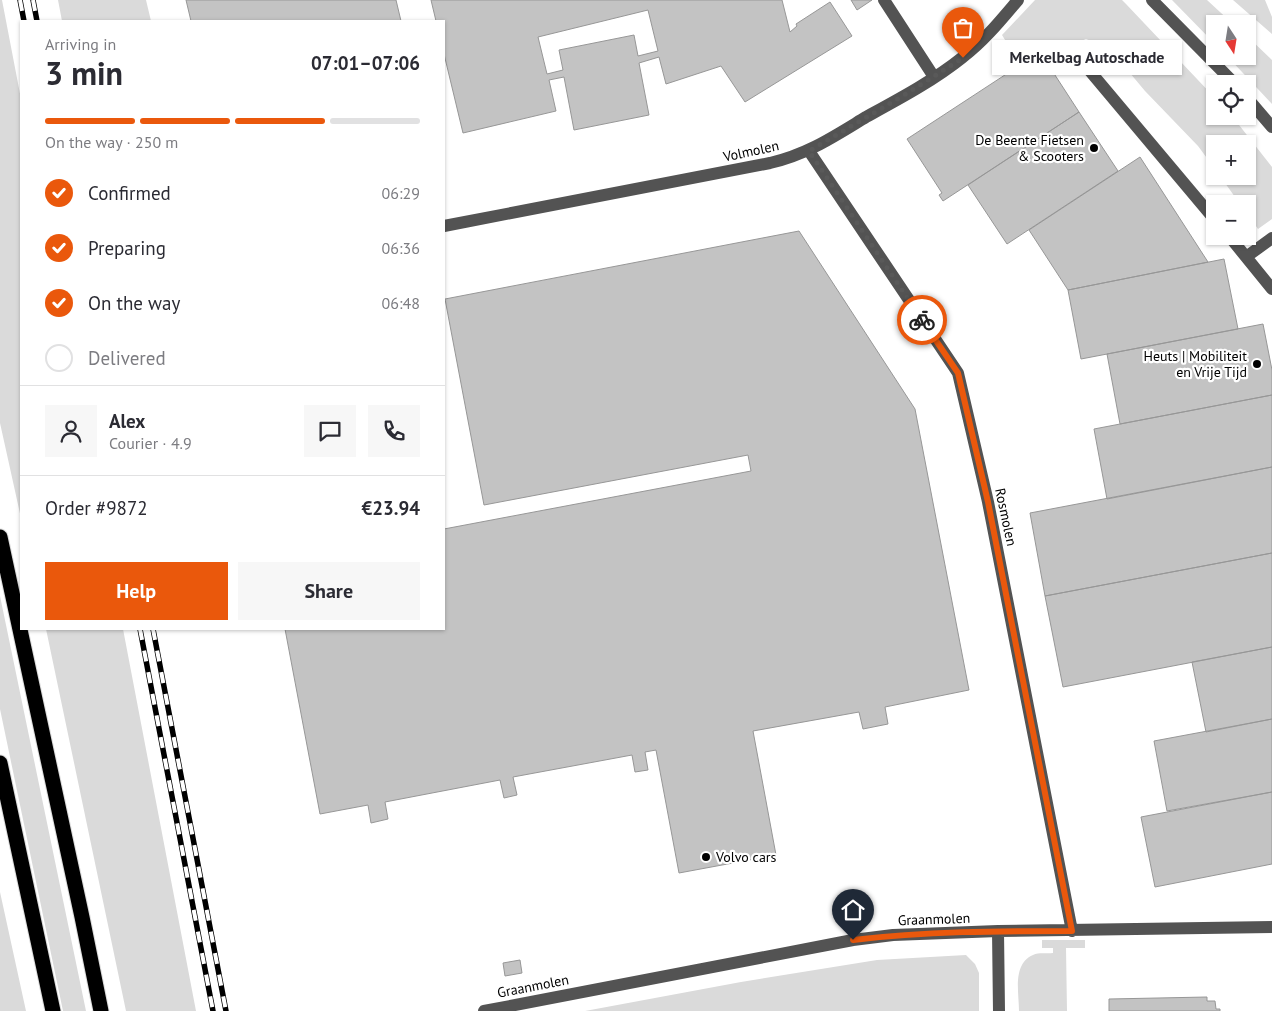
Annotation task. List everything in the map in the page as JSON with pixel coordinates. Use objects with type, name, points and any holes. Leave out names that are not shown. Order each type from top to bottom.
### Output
[{"type":"highway","points":[[0,537],[20,630]]},
{"type":"highway","points":[[20,630],[101,1011]]},
{"type":"highway","points":[[0,763],[53,1011]]},
{"type":"street","points":[[884,0],[934,77]]},
{"type":"street","name":"Volmolen","points":[[445,226],[790,158],[809,151],[963,58],[981,42],[1018,0]]},
{"type":"street","points":[[1152,0],[1226,75]]},
{"type":"street","points":[[1089,70],[1206,209]]},
{"type":"street","points":[[1256,108],[1272,128]]},
{"type":"street","name":"Rosmolen","points":[[809,151],[958,373],[988,502],[1072,931]]},
{"type":"street","points":[[1246,257],[1272,238]]},
{"type":"street","points":[[1236,245],[1272,289]]},
{"type":"street","name":"Graanmolen","points":[[484,1011],[853,940],[892,935],[998,931],[1272,927]]},
{"type":"street","points":[[998,931],[999,1011]]},
{"type":"shaded area","points":[[0,0],[2,0],[20,94],[20,513],[0,423]]},
{"type":"shaded area","points":[[58,0],[146,0],[151,20],[62,20]]},
{"type":"shaded area","points":[[1035,0],[1122,0],[1206,89],[1206,125],[1239,125],[1247,135],[1206,135],[1206,157],[1145,91],[1109,48],[1086,39],[1050,54],[1042,44],[1018,61],[1002,35]]},
{"type":"shaded area","points":[[1172,0],[1207,0],[1223,15],[1206,15],[1206,35]]},
{"type":"shaded area","points":[[1233,0],[1265,0],[1272,17],[1272,34],[1256,20],[1256,15],[1250,15]]},
{"type":"shaded area","points":[[1256,45],[1272,60],[1272,104],[1256,87],[1256,75],[1245,75],[1235,65],[1256,65]]},
{"type":"shaded area","points":[[1256,147],[1272,167],[1272,219],[1258,229],[1256,226],[1256,195],[1234,195],[1226,185],[1256,185]]},
{"type":"shaded area","points":[[0,596],[86,1011],[63,1011],[0,709]]},
{"type":"shaded area","points":[[46,630],[123,630],[196,1011],[126,1011]]},
{"type":"shaded area","points":[[0,892],[26,1011],[0,1011]]},
{"type":"shaded area","points":[[1042,940],[1085,940],[1085,948],[1066,948],[1067,1011],[1019,1011],[1018,980],[1022,965],[1026,959],[1035,954],[1053,953],[1053,948],[1042,948]]},
{"type":"shaded area","points":[[966,955],[975,964],[979,973],[979,1011],[585,1011],[741,982],[877,960]]},
{"type":"building","points":[[186,0],[396,0],[401,20],[191,20]]},
{"type":"building","points":[[431,0],[782,0],[790,32],[797,26],[796,24],[830,2],[852,36],[745,102],[721,66],[666,84],[659,57],[639,63],[649,115],[574,130],[564,77],[549,80],[556,111],[463,133],[445,58],[445,20],[436,20]],"holes":[[[648,10],[658,51],[638,56],[634,35],[559,50],[563,70],[547,74],[538,37]]]},
{"type":"building","points":[[851,0],[872,0],[857,10]]},
{"type":"building","points":[[1040,52],[1079,112],[943,201],[939,195],[942,193],[907,139]]},
{"type":"building","points":[[1079,112],[1118,171],[1007,244],[968,185]]},
{"type":"building","points":[[1140,157],[1208,262],[1068,290],[1029,230]]},
{"type":"building","points":[[799,231],[915,409],[969,690],[885,707],[888,724],[863,729],[859,712],[753,731],[776,855],[679,873],[656,750],[645,752],[648,770],[635,772],[632,755],[513,777],[517,795],[504,798],[500,780],[385,802],[388,819],[371,823],[368,805],[320,814],[285,630],[445,630],[445,529],[751,471],[748,455],[484,505],[445,299]]},
{"type":"building","points":[[1224,259],[1238,329],[1081,359],[1068,290]]},
{"type":"building","points":[[1263,324],[1272,370],[1272,395],[1120,424],[1107,354]]},
{"type":"building","points":[[1272,395],[1272,467],[1107,499],[1094,429]]},
{"type":"building","points":[[1272,467],[1272,553],[1045,596],[1030,513]]},
{"type":"building","points":[[1272,553],[1272,647],[1063,687],[1045,596]]},
{"type":"building","points":[[1272,647],[1272,719],[1206,732],[1192,662]]},
{"type":"building","points":[[1272,719],[1272,792],[1167,811],[1154,741]]},
{"type":"building","points":[[1272,792],[1272,864],[1155,887],[1141,817]]},
{"type":"building","points":[[520,960],[522,973],[505,976],[503,963]]},
{"type":"building","points":[[1207,997],[1207,1001],[1215,1001],[1216,1009],[1220,1009],[1220,1011],[1109,1011],[1109,999]]},
{"type":"railway","points":[[20,0],[24,20]]},
{"type":"railway","points":[[33,0],[37,20]]},
{"type":"railway","points":[[140,630],[213,1011]]},
{"type":"railway","points":[[153,630],[226,1011]]},
{"type":"way so far","points":[[922,320],[809,151],[963,58]]},
{"type":"place","name":"Merkelbag Autoschade","points":[[963,58]]},
{"type":"place","name":"De Beente Fietsen & Scooters","points":[[1094,148]]},
{"type":"place","name":"Heuts | Mobiliteit en Vrije Tijd","points":[[1257,364]]},
{"type":"place","name":"Volvo cars","points":[[706,857]]},
{"type":"route","points":[[853,940],[910,934],[1072,931],[988,502],[958,373],[922,320]]}]
